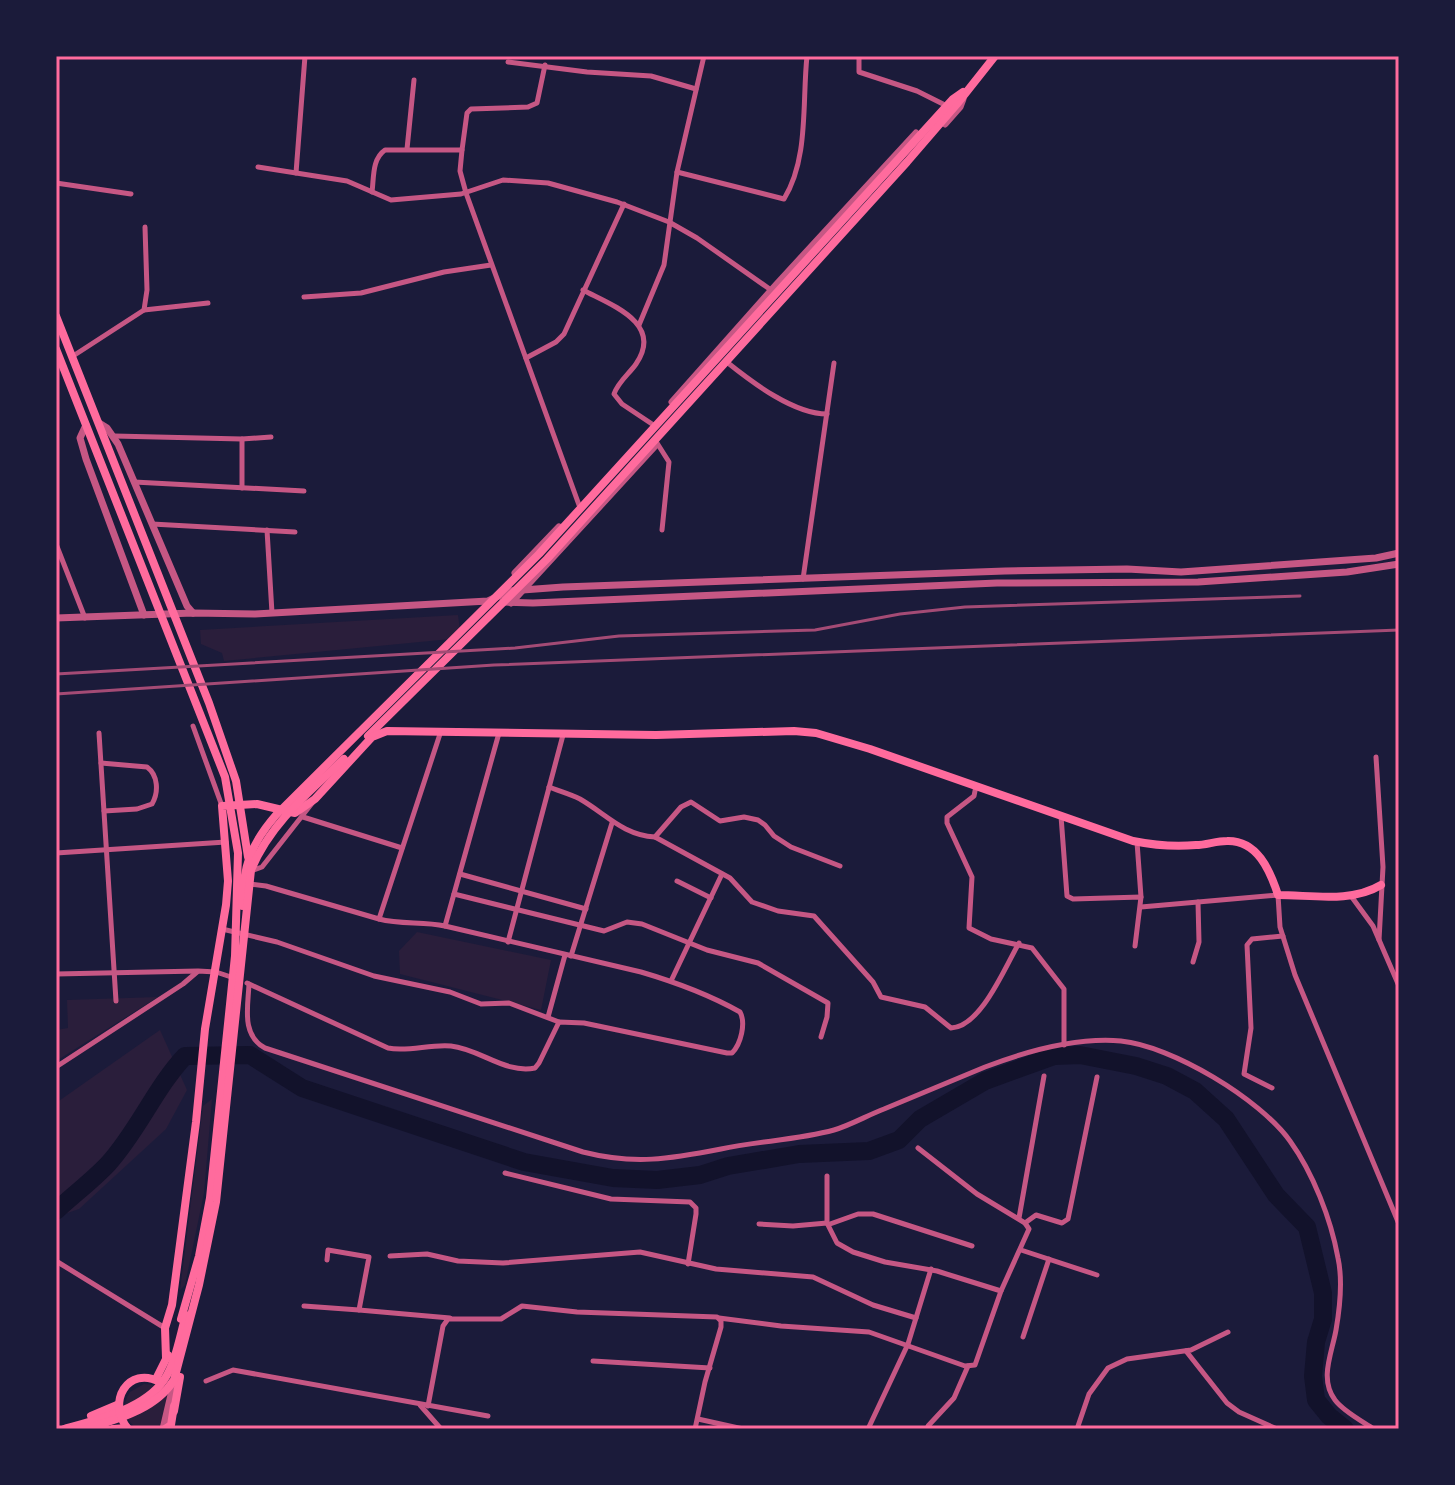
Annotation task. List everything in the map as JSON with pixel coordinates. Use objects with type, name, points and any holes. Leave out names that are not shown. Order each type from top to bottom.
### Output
[{"type":"main road","points":[[64,1429],[102,1418],[140,1400],[160,1385],[169,1372],[199,1268],[214,1187],[235,992],[244,868],[254,846],[406,686],[480,614],[514,589],[583,520],[907,162],[995,56]]},
{"type":"main road","points":[[85,1429],[118,1419],[149,1404],[167,1391],[174,1380],[199,1285],[216,1202],[251,870],[287,808],[420,686],[491,615],[953,99],[967,89]]},
{"type":"main road","points":[[56,316],[209,703],[236,781],[249,864],[247,961],[208,1263],[177,1385],[174,1411],[167,1428]]},
{"type":"main road","points":[[56,349],[225,777],[238,853],[235,956],[210,1198],[199,1256],[177,1333],[156,1379]]},
{"type":"main road","points":[[166,1358],[165,1328],[177,1272],[205,1029],[228,881],[222,806],[257,804],[295,813],[315,799],[372,737],[387,731],[563,735],[816,733],[1137,841],[1196,845],[1242,842],[1252,848],[1263,862],[1278,895],[1351,896],[1368,893],[1381,885]]},
{"type":"main road","points":[[127,1429],[119,1418],[117,1405],[121,1392],[130,1382],[142,1378],[156,1379],[167,1386],[174,1398],[174,1411]]},
{"type":"main road","points":[[56,1426],[81,1421],[117,1405]]},
{"type":"main road","points":[[113,1429],[127,1429]]},
{"type":"street","points":[[296,173],[305,56]]},
{"type":"street","points":[[557,67],[558,56]]},
{"type":"street","points":[[639,325],[664,265],[677,172],[704,56]]},
{"type":"street","points":[[677,172],[784,199],[799,161],[807,56]]},
{"type":"street","points":[[859,56],[859,72],[917,91],[943,104]]},
{"type":"street","points":[[508,62],[651,76],[696,89]]},
{"type":"street","points":[[545,65],[537,103],[528,107],[471,109],[467,113],[460,171],[579,505]]},
{"type":"street","points":[[407,149],[414,80]]},
{"type":"street","points":[[488,601],[943,104],[967,89]]},
{"type":"street","points":[[488,601],[514,589],[657,443],[960,107],[967,89]]},
{"type":"street","points":[[372,192],[375,164],[380,152],[462,150]]},
{"type":"street","points":[[258,167],[347,181],[391,200],[466,193],[503,180],[557,185],[624,204],[669,222],[771,290]]},
{"type":"street","points":[[56,183],[131,194]]},
{"type":"street","points":[[526,358],[560,339],[569,325],[624,204]]},
{"type":"street","points":[[144,310],[147,276],[145,227]]},
{"type":"street","points":[[304,297],[361,293],[444,272],[491,265]]},
{"type":"street","points":[[583,290],[639,325],[644,341],[643,350],[614,394],[622,404],[652,424]]},
{"type":"street","points":[[73,356],[144,310],[208,303]]},
{"type":"street","points":[[728,363],[751,381],[799,409],[813,414],[827,414]]},
{"type":"street","points":[[803,580],[834,363]]},
{"type":"street","points":[[99,423],[113,436],[187,606],[193,613]]},
{"type":"street","points":[[86,425],[80,438],[86,459],[144,615]]},
{"type":"street","points":[[113,436],[271,437]]},
{"type":"street","points":[[242,439],[242,488]]},
{"type":"street","points":[[657,443],[669,462],[662,530]]},
{"type":"street","points":[[133,482],[304,491]]},
{"type":"street","points":[[151,524],[295,532]]},
{"type":"street","points":[[267,530],[272,613]]},
{"type":"street","points":[[56,544],[85,618]]},
{"type":"street","points":[[514,589],[1127,569],[1181,572],[1376,558],[1399,553]]},
{"type":"street","points":[[56,618],[272,613],[488,601],[511,603],[851,591],[997,583],[1198,582],[1347,572],[1399,564]]},
{"type":"street","points":[[511,603],[514,589]]},
{"type":"street","points":[[193,726],[222,806]]},
{"type":"street","points":[[379,919],[441,731]]},
{"type":"street","points":[[99,733],[116,1001]]},
{"type":"street","points":[[445,926],[499,733]]},
{"type":"street","points":[[508,942],[563,735]]},
{"type":"street","points":[[1376,757],[1383,867],[1379,940]]},
{"type":"street","points":[[101,763],[147,767],[156,779],[152,804],[137,809],[104,811]]},
{"type":"street","points":[[977,785],[974,796],[947,817],[972,877],[968,923],[972,930],[991,939],[1032,948],[1064,989],[1064,1045]]},
{"type":"street","points":[[549,787],[578,799],[612,823],[637,835],[655,837],[722,874],[734,881],[752,902],[778,911],[814,916],[873,982],[881,997],[925,1007],[951,1028],[960,1028],[977,1015],[1019,943]]},
{"type":"street","points":[[228,881],[262,867],[315,799]]},
{"type":"street","points":[[655,837],[681,807],[691,802],[720,821],[744,817],[758,820],[791,847],[840,866]]},
{"type":"street","points":[[1061,815],[1067,896],[1073,899],[1141,897]]},
{"type":"street","points":[[303,817],[402,848]]},
{"type":"street","points":[[548,1017],[581,925],[612,823]]},
{"type":"street","points":[[1135,946],[1141,907],[1137,841]]},
{"type":"street","points":[[56,853],[226,842]]},
{"type":"street","points":[[460,874],[586,909]]},
{"type":"street","points":[[670,981],[722,874]]},
{"type":"street","points":[[222,929],[277,942],[374,976],[450,992],[481,1004],[509,1003],[559,1022],[584,1023],[727,1053],[735,1050],[744,1022],[740,1012],[703,993],[641,972],[426,922],[379,919],[266,886],[228,881]]},
{"type":"street","points":[[677,881],[711,898]]},
{"type":"street","points":[[454,894],[609,931],[621,924],[635,922],[690,944],[758,963],[828,1003],[821,1037]]},
{"type":"street","points":[[1141,907],[1278,895],[1283,936],[1295,975],[1399,1224]]},
{"type":"street","points":[[1351,896],[1379,940],[1399,986]]},
{"type":"street","points":[[1193,962],[1199,942],[1198,902]]},
{"type":"street","points":[[1272,1088],[1244,1074],[1251,1028],[1247,945],[1252,939],[1283,936]]},
{"type":"street","points":[[56,1067],[198,971]]},
{"type":"street","points":[[56,974],[216,972],[388,1048],[450,1046],[471,1050],[522,1070],[535,1068],[539,1063],[559,1022]]},
{"type":"street","points":[[249,984],[248,1027],[257,1044],[265,1048],[583,1152],[625,1161],[685,1157],[837,1129],[998,1063],[1064,1045],[1105,1040],[1152,1048],[1191,1065],[1236,1093],[1278,1127],[1299,1155],[1321,1202],[1339,1259],[1337,1326],[1328,1361],[1330,1389],[1341,1406],[1374,1429]]},
{"type":"street","points":[[1022,1220],[1044,1076]]},
{"type":"street","points":[[1022,1220],[1036,1215],[1062,1223],[1068,1219],[1097,1077]]},
{"type":"street","points":[[304,1306],[451,1318],[501,1319],[522,1306],[589,1313],[719,1318],[862,1331],[968,1366],[975,1365],[1001,1291],[1029,1231],[1022,1220],[977,1194],[918,1148]]},
{"type":"street","points":[[505,1173],[611,1199],[690,1202],[696,1208],[696,1214],[688,1264]]},
{"type":"street","points":[[827,1176],[829,1224],[837,1243],[853,1252],[885,1262],[931,1269],[1001,1291]]},
{"type":"street","points":[[759,1224],[829,1224],[858,1214],[873,1214],[972,1246]]},
{"type":"street","points":[[327,1260],[328,1250],[369,1257],[359,1310]]},
{"type":"street","points":[[1021,1250],[1097,1275]]},
{"type":"street","points":[[390,1256],[427,1254],[458,1261],[503,1263],[640,1252],[688,1264],[813,1277],[873,1305],[916,1318]]},
{"type":"street","points":[[1023,1337],[1049,1259]]},
{"type":"street","points":[[56,1261],[165,1328]]},
{"type":"street","points":[[868,1429],[908,1344],[931,1269]]},
{"type":"street","points":[[428,1406],[443,1326],[451,1318]]},
{"type":"street","points":[[695,1429],[721,1327],[719,1318]]},
{"type":"street","points":[[1077,1429],[1089,1394],[1108,1368],[1127,1359],[1186,1351],[1228,1332]]},
{"type":"street","points":[[1186,1351],[1227,1403],[1239,1412],[1277,1429]]},
{"type":"street","points":[[593,1361],[710,1368]]},
{"type":"street","points":[[928,1426],[954,1398],[968,1366]]},
{"type":"street","points":[[206,1381],[233,1370],[488,1416]]},
{"type":"street","points":[[167,1428],[174,1380]]},
{"type":"street","points":[[420,1404],[434,1426],[441,1429]]},
{"type":"street","points":[[698,1419],[743,1429]]},
{"type":"street","points":[[626,1429],[638,1429]]},
{"type":"shaded area","points":[[458,615],[461,638],[224,661],[222,653],[201,644],[200,630]]},
{"type":"shaded area","points":[[417,932],[551,960],[541,1010],[400,974],[399,951]]},
{"type":"shaded area","points":[[158,997],[56,1061],[56,1030],[68,1028],[67,1000]]},
{"type":"shaded area","points":[[160,1030],[187,1090],[166,1129],[79,1209],[56,1217],[56,1103]]},
{"type":"shaded area","points":[[212,1099],[204,1193],[185,1285],[180,1290],[203,1106]]},
{"type":"shaded area","points":[[144,1384],[156,1385],[168,1396],[161,1426],[155,1429],[134,1426],[126,1414],[125,1406],[130,1392]]},
{"type":"waterway","points":[[56,1211],[119,1151],[185,1056],[250,1055],[302,1088],[524,1162],[613,1178],[657,1180],[700,1175],[728,1166],[799,1154],[869,1151],[899,1140],[920,1119],[985,1081],[1054,1056],[1080,1055],[1136,1066],[1167,1076],[1195,1091],[1226,1119],[1276,1195],[1307,1227],[1323,1293],[1323,1319],[1316,1342],[1313,1376],[1316,1400],[1345,1429]]},
{"type":"railway","points":[[56,674],[515,648],[619,636],[815,630],[900,614],[965,607],[1300,596]]},
{"type":"railway","points":[[56,694],[494,665],[1399,630]]}]
